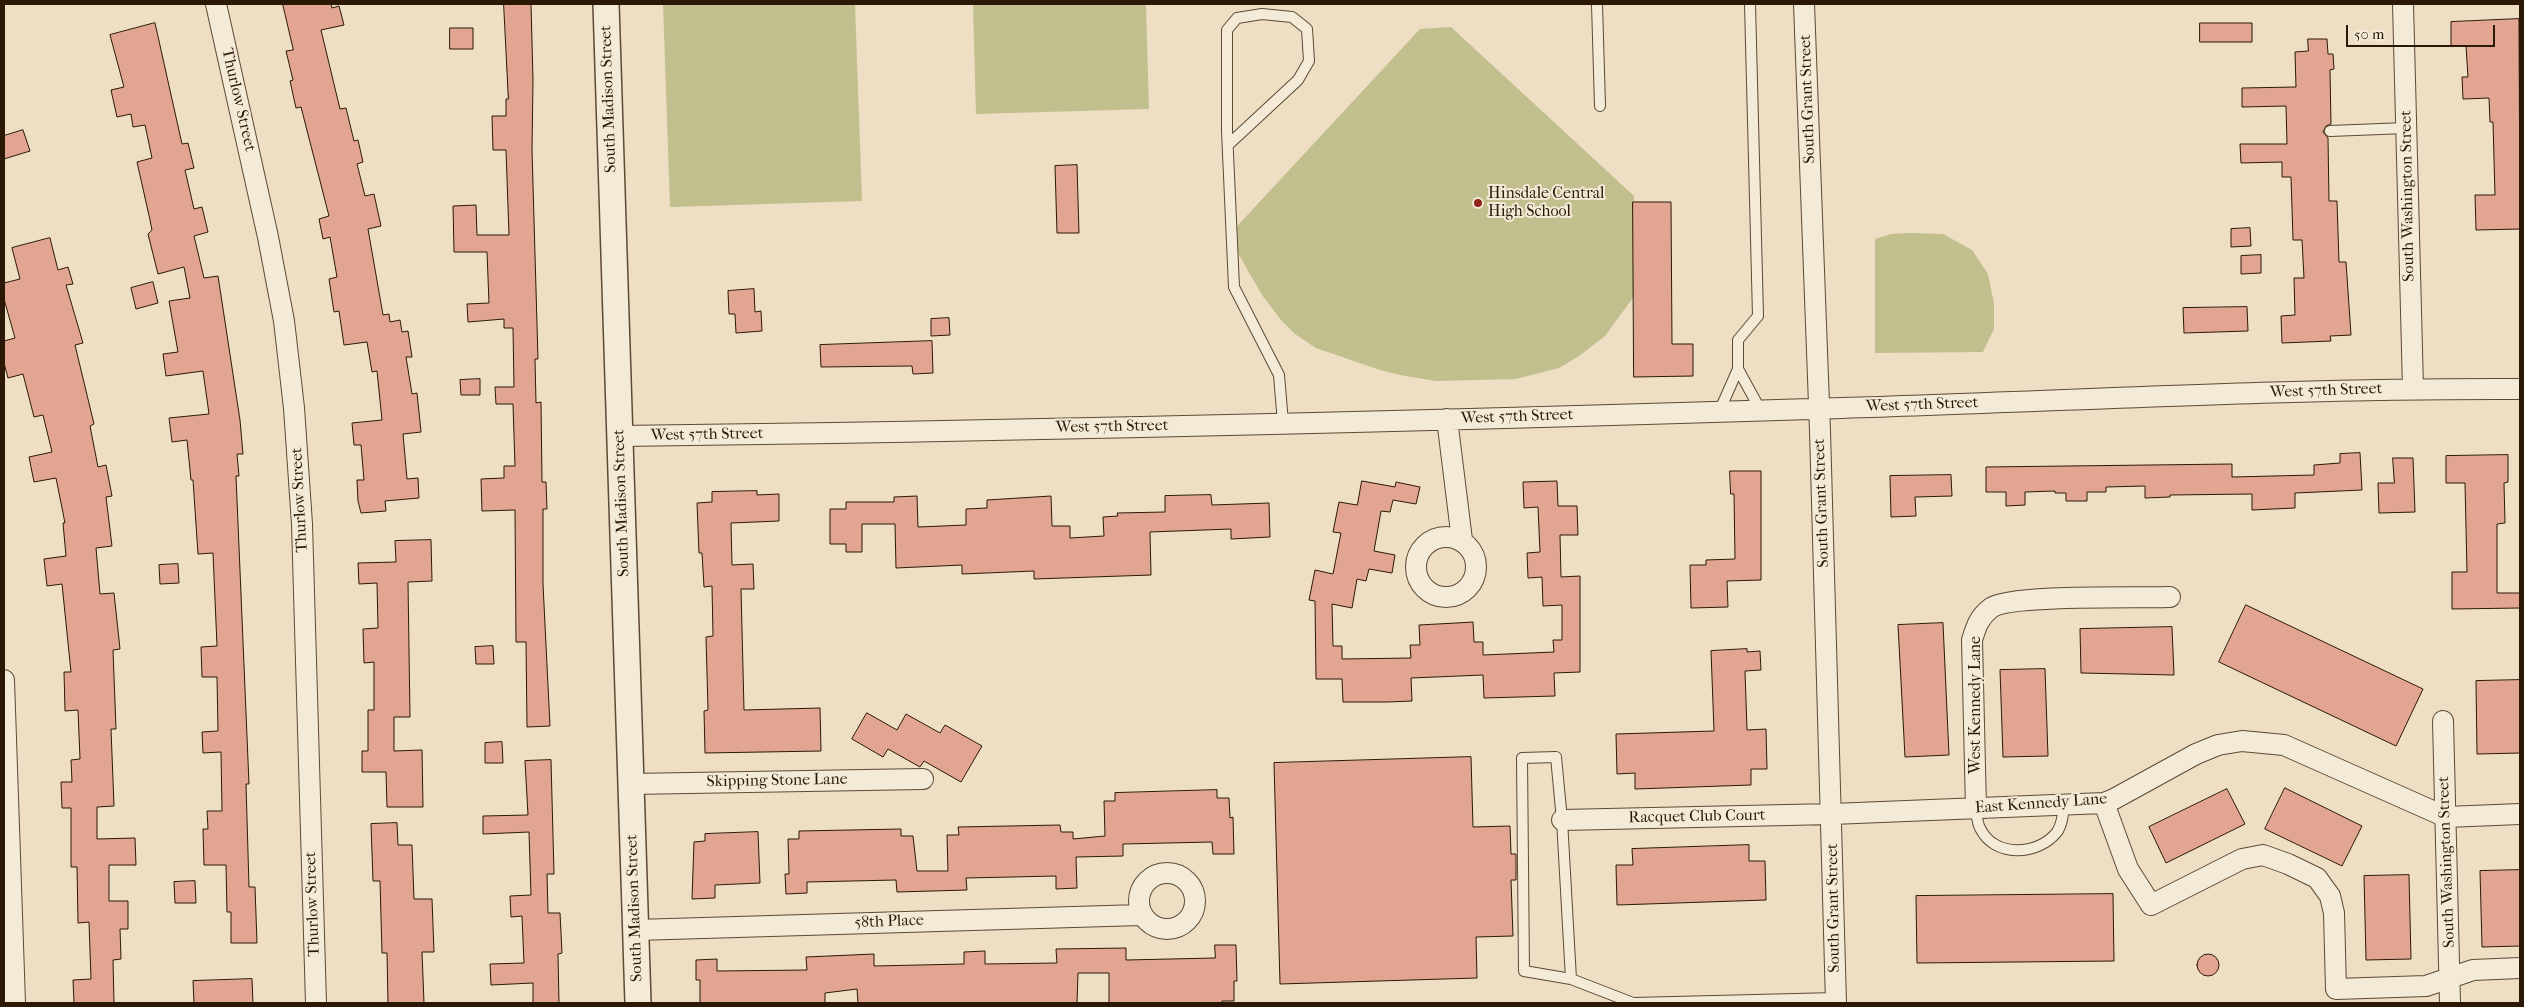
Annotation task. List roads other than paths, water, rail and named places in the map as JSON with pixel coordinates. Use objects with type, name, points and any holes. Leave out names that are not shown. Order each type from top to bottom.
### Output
[{"type":"street","name":"Thurlow Street","points":[[216,4],[268,237],[284,321],[294,408],[302,534],[316,1003]]},
{"type":"street","name":"South Madison Street","points":[[606,4],[638,1003]]},
{"type":"street","name":"South Grant Street","points":[[1804,4],[1832,814],[1836,1001]]},
{"type":"street","name":"South Washington Street","points":[[2403,4],[2413,388]]},
{"type":"street","name":"West 57th Street","points":[[620,436],[1283,424],[1819,409],[2413,388],[2520,389]]},
{"type":"street","points":[[1446,419],[1462,540]]},
{"type":"street","name":"West Kennedy Lane","points":[[1976,809],[1972,640],[1978,619],[1992,606],[2019,600],[2170,598]]},
{"type":"street","points":[[4,680],[15,1003]]},
{"type":"street","name":"South Washington Street","points":[[2443,721],[2450,1003]]},
{"type":"street","name":"East Kennedy Lane","points":[[1832,814],[2104,803],[2196,754],[2218,745],[2242,741],[2284,745],[2446,817],[2520,814]]},
{"type":"street","name":"Skipping Stone Lane","points":[[631,784],[923,780]]},
{"type":"street","points":[[2104,803],[2128,869],[2151,905],[2242,859],[2263,855],[2317,878],[2330,896],[2334,913],[2336,989],[2426,986],[2473,970],[2520,968]]},
{"type":"street","name":"Racquet Club Court","points":[[1562,820],[1832,814]]},
{"type":"street","name":"58th Place","points":[[636,930],[1141,915]]},
{"type":"lane","points":[[1597,4],[1600,106]]},
{"type":"lane","points":[[1719,412],[1738,369],[1738,340],[1758,316],[1750,4]]},
{"type":"lane","points":[[1228,145],[1298,80],[1309,60],[1307,29],[1292,17],[1262,14],[1237,18],[1227,30],[1228,145],[1234,287],[1279,375],[1283,424]]},
{"type":"lane","points":[[2330,132],[2406,128]]},
{"type":"lane","points":[[1738,369],[1761,410]]},
{"type":"lane","points":[[1571,979],[1562,820],[1556,757],[1522,758],[1524,971],[1571,979],[1633,1003],[1836,1001]]},
{"type":"lane","points":[[1976,809],[1979,828],[1988,839],[2004,848],[2018,851],[2032,849],[2045,843],[2057,832],[2064,806]]},
{"type":"place","name":"Hinsdale Central High School","points":[[1478,203]]}]
